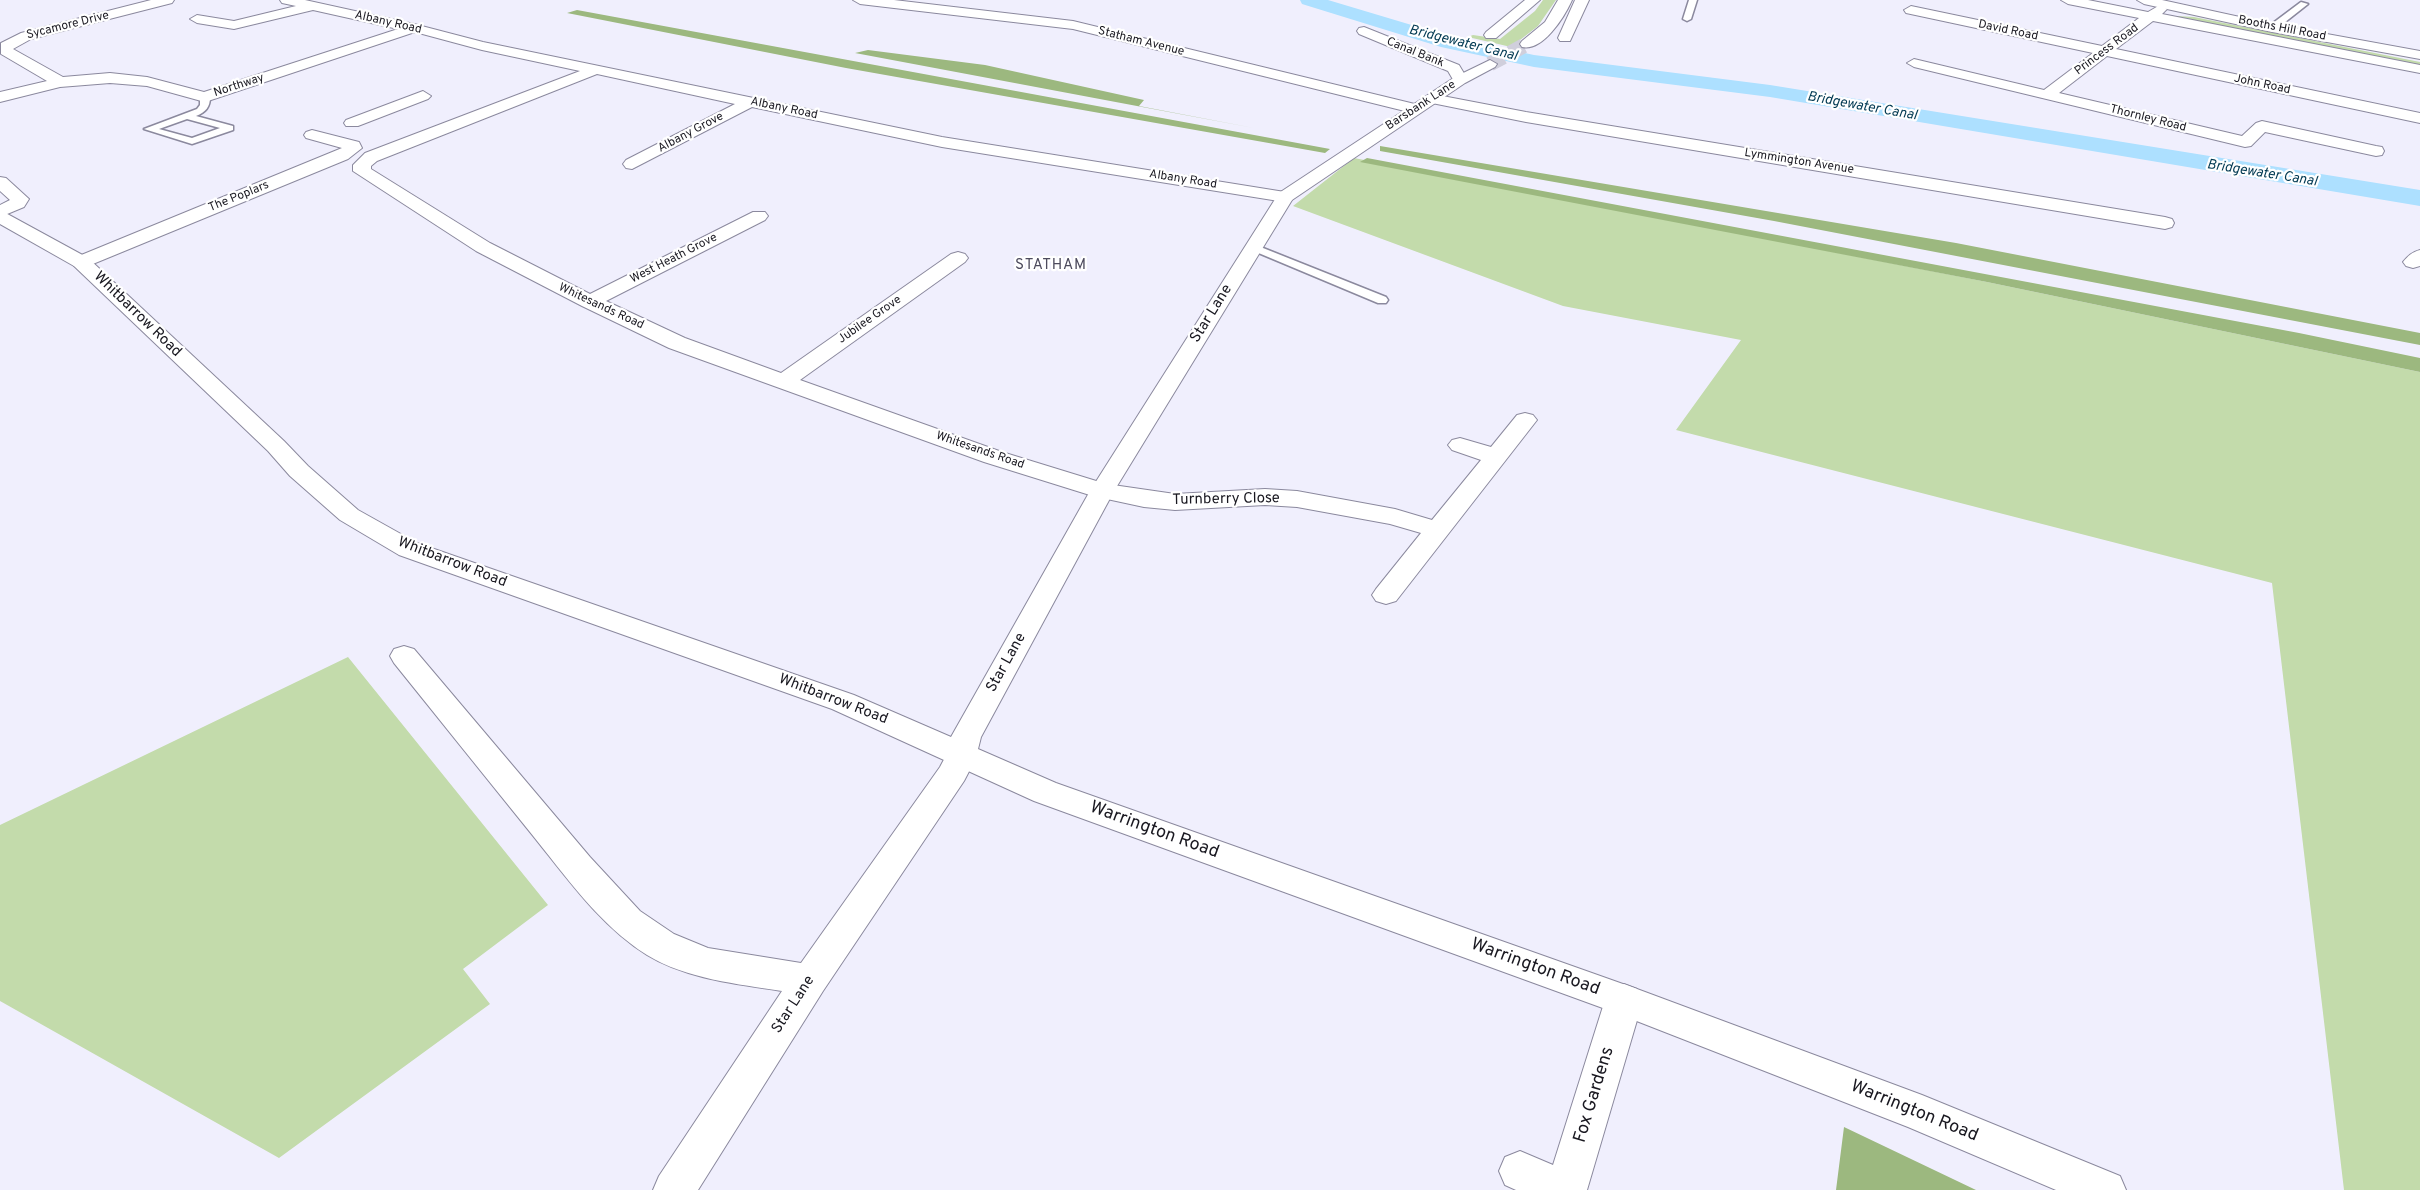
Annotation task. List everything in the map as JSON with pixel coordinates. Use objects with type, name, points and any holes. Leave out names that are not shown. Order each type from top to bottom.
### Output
[{"type":"street","name":"Sycamore Drive","points":[[60,82],[6,51],[6,46],[38,33],[167,0]]},
{"type":"street","name":"Albany Road","points":[[287,0],[414,28],[482,46],[942,142],[1285,198]]},
{"type":"street","name":"Statham Avenue","points":[[860,0],[1073,25],[1417,109]]},
{"type":"street","points":[[1492,34],[1534,0]]},
{"type":"street","points":[[1527,44],[1544,33],[1557,18],[1565,0]]},
{"type":"street","points":[[1565,38],[1582,0]]},
{"type":"street","points":[[2068,0],[2420,69]]},
{"type":"street","name":"Booths Hill Road","points":[[2144,0],[2272,28],[2420,55]]},
{"type":"street","points":[[197,19],[224,24],[246,24],[312,5]]},
{"type":"street","name":"Princess Road","points":[[2048,95],[2166,5]]},
{"type":"street","points":[[1008,18],[1025,6]]},
{"type":"street","name":"David Road","points":[[1911,10],[2104,52]]},
{"type":"street","name":"Northway","points":[[0,97],[60,82],[110,78],[137,80],[205,97],[414,28]]},
{"type":"street","name":"Canal Bank","points":[[1364,31],[1454,68],[1460,80]]},
{"type":"street","name":"John Road","points":[[2104,52],[2420,118]]},
{"type":"street","name":"Thornley Road","points":[[1914,63],[2245,142],[2262,126],[2376,151]]},
{"type":"street","name":"Barsbank Lane","points":[[1353,151],[1460,80],[1490,64]]},
{"type":"street","name":"Whitesands Road","points":[[595,70],[371,157],[362,165],[362,171],[483,247],[589,302],[677,343],[993,456],[1102,491]]},
{"type":"street","points":[[352,123],[423,96]]},
{"type":"street","name":"Lymmington Avenue","points":[[1432,99],[1526,117],[2172,219],[2181,237]]},
{"type":"street","name":"Albany Grove","points":[[632,164],[750,102]]},
{"type":"street","points":[[388,109],[453,125]]},
{"type":"street","name":"The Poplars","points":[[81,262],[342,155],[354,148],[353,146],[312,135]]},
{"type":"street","name":"Star Lane","points":[[674,1190],[810,980],[953,773],[961,756],[966,737],[1102,491],[1285,198],[1353,151]]},
{"type":"street","points":[[0,182],[20,199],[18,203],[0,212]]},
{"type":"street","name":"Whitbarrow Road","points":[[0,216],[81,262],[276,446],[299,471],[349,515],[408,549],[843,702],[907,728],[961,756]]},
{"type":"street","name":"West Heath Grove","points":[[589,302],[759,216]]},
{"type":"street","name":"Jubilee Grove","points":[[783,382],[958,258]]},
{"type":"street","points":[[1386,596],[1525,420]]},
{"type":"street","points":[[1460,445],[1496,457]]},
{"type":"street","name":"Turnberry Close","points":[[1102,491],[1175,502],[1264,497],[1297,499],[1395,517],[1437,530]]},
{"type":"street","points":[[404,656],[578,867],[627,921],[661,945],[706,963],[810,980]]},
{"type":"street","name":"Warrington Road","points":[[961,756],[1045,792],[1624,1000],[1922,1114],[2106,1190]]},
{"type":"street","name":"Fox Gardens","points":[[1566,1190],[1624,1000]]},
{"type":"street","points":[[1520,1171],[1562,1190]]},
{"type":"lane","points":[[1686,20],[1693,0]]},
{"type":"lane","points":[[2272,28],[2304,4]]},
{"type":"lane","points":[[187,116],[230,128],[192,141],[149,128],[187,116],[203,108],[206,102],[205,97]]},
{"type":"lane","points":[[1253,247],[1382,300]]},
{"type":"green space","points":[[1543,0],[1556,0],[1538,26],[1511,47],[1468,37],[1473,35],[1500,39],[1535,11]]},
{"type":"green space","points":[[577,10],[1330,149],[1325,153],[846,68],[567,13]]},
{"type":"green space","points":[[2177,16],[2194,17],[2420,62],[2420,67],[2172,19]]},
{"type":"green space","points":[[868,50],[985,65],[1144,100],[1139,106],[1254,128],[855,53]]},
{"type":"green space","points":[[1380,146],[1956,243],[2420,333],[2420,345],[1774,221],[1380,151]]},
{"type":"green space","points":[[1354,158],[1987,282],[2420,372],[2420,1190],[2344,1190],[2272,583],[1676,430],[1741,340],[1563,306],[1293,206]]},
{"type":"green space","points":[[1367,158],[2299,333],[2420,358],[2420,372],[1987,282],[1360,162]]},
{"type":"green space","points":[[348,657],[548,905],[463,969],[490,1004],[279,1158],[0,1001],[0,825]]},
{"type":"green space","points":[[1844,1127],[1976,1190],[1836,1190]]},
{"type":"waterway","name":"Bridgewater Canal","points":[[1309,0],[1392,26],[1505,56],[1770,91],[2257,173],[2420,198]]},
{"type":"tunnel","points":[[1490,64],[1527,44]]},
{"type":"district","name":"STATHAM","points":[[1051,266]]}]
